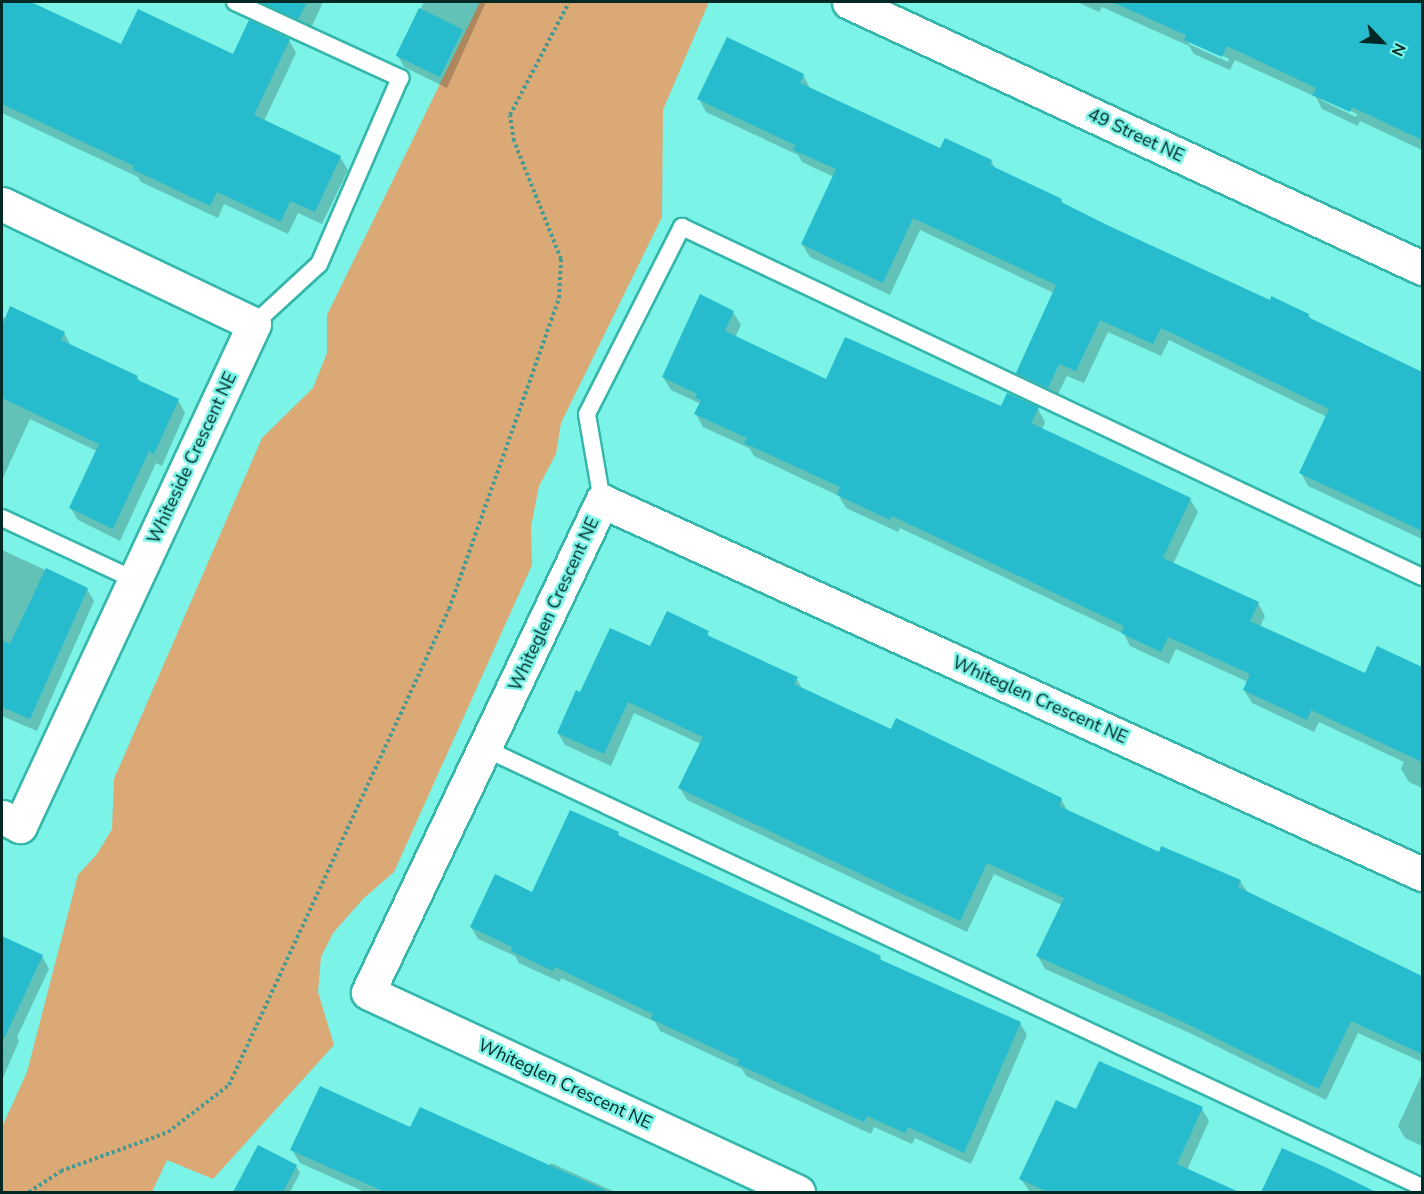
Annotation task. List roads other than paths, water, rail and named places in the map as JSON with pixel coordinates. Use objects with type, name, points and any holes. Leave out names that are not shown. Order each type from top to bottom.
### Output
[{"type":"street","name":"49 Street NE","points":[[849,2],[1422,268]]},
{"type":"street","points":[[2,204],[254,324]]},
{"type":"street","name":"Whiteside Crescent NE","points":[[2,817],[20,826],[254,324]]},
{"type":"street","name":"Whiteglen Crescent NE","points":[[798,1192],[368,992],[486,749],[602,501],[1422,874]]},
{"type":"lane","points":[[235,2],[400,78],[319,264],[254,324]]},
{"type":"lane","points":[[602,501],[587,414],[682,227],[1422,577]]},
{"type":"lane","points":[[2,518],[135,580]]},
{"type":"lane","points":[[486,749],[1422,1187]]}]
